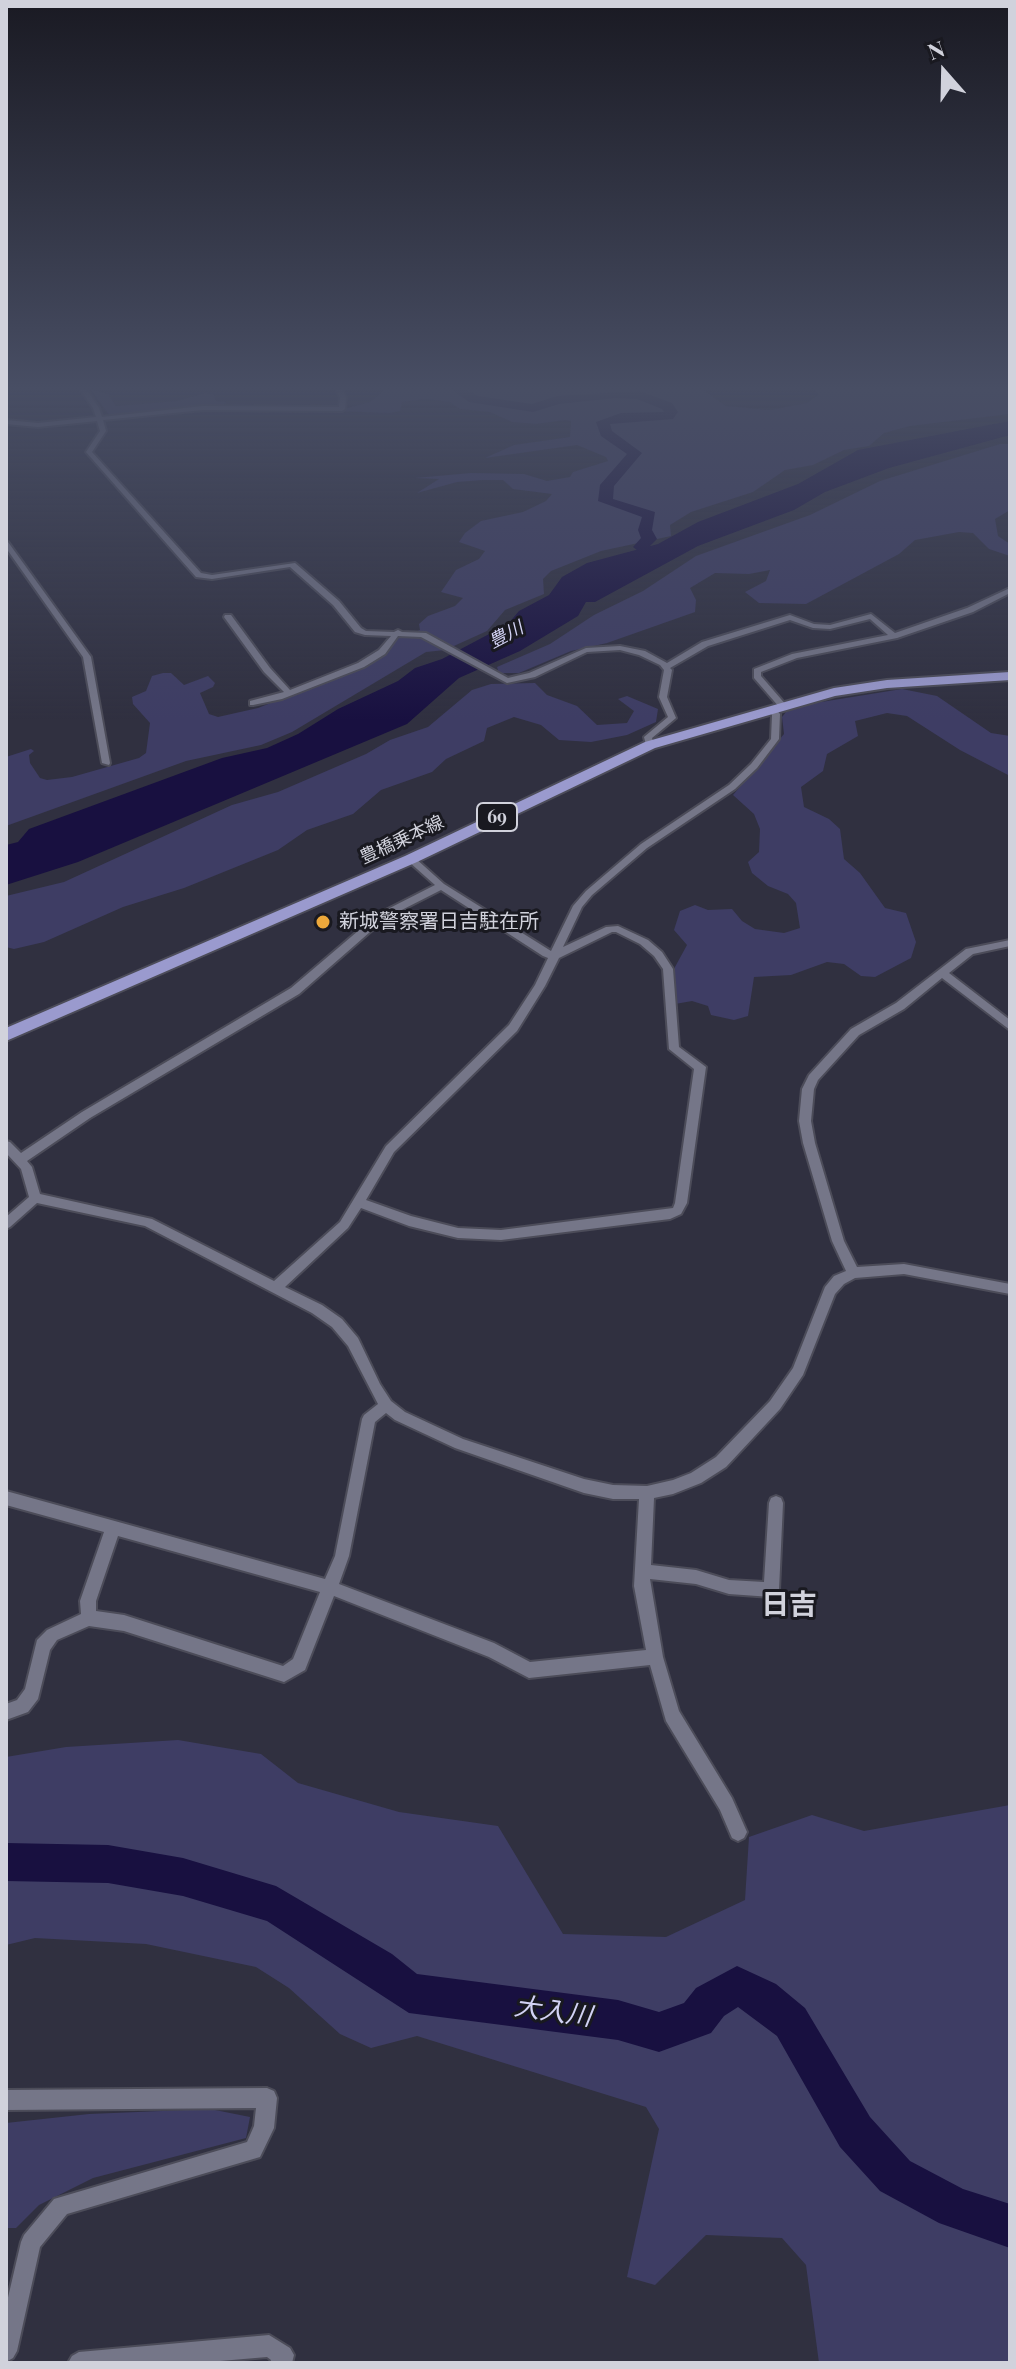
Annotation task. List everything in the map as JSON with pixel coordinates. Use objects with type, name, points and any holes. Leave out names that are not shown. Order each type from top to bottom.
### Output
[{"type":"main road","name":"豊橋乗本線","points":[[6,1035],[411,859],[650,745],[861,687],[1010,676]]},
{"type":"street","points":[[132,500],[199,575],[212,577],[292,565],[336,603],[358,630],[365,633],[398,632],[430,639],[498,678],[517,680],[573,653],[605,647],[642,653],[668,666]]},
{"type":"street","points":[[6,543],[87,657],[106,763]]},
{"type":"street","points":[[276,1287],[344,1225],[390,1149],[513,1028],[556,955],[578,906],[589,893],[644,846],[732,787],[754,766],[775,739],[777,708],[757,671],[795,656],[894,636],[970,610],[1010,590]]},
{"type":"street","points":[[668,666],[715,639],[790,617],[813,626],[830,627],[871,616],[894,636]]},
{"type":"street","points":[[228,617],[267,670],[289,693]]},
{"type":"street","points":[[253,703],[289,693],[370,660],[382,652],[398,632]]},
{"type":"street","points":[[650,745],[648,737],[672,718],[663,697],[668,666]]},
{"type":"street","points":[[359,1202],[409,1221],[458,1233],[501,1235],[677,1211],[701,1075],[700,1067],[674,1049],[668,969],[658,954],[618,929],[604,931],[556,955],[547,954],[441,886],[411,859]]},
{"type":"street","points":[[21,1159],[86,1115],[295,991],[382,916],[441,886]]},
{"type":"street","points":[[853,1273],[838,1241],[809,1143],[805,1121],[808,1089],[822,1067],[855,1032],[900,1006],[970,951],[1010,943]]},
{"type":"street","points":[[943,973],[1010,1026]]},
{"type":"street","points":[[6,1145],[21,1159],[35,1198]]},
{"type":"street","points":[[6,1224],[35,1198]]},
{"type":"street","points":[[35,1198],[148,1222],[276,1287],[337,1323],[353,1342],[386,1405],[419,1427],[584,1486],[647,1493],[696,1478],[721,1462],[775,1405],[798,1371],[830,1291],[839,1280],[853,1273],[904,1269],[1010,1289]]},
{"type":"street","points":[[6,1712],[22,1706],[32,1693],[43,1646],[52,1635],[89,1618],[124,1623],[284,1674],[299,1664],[342,1556],[369,1419],[386,1405]]},
{"type":"street","points":[[647,1493],[642,1586],[655,1657],[672,1715],[726,1804],[738,1832]]},
{"type":"street","points":[[6,1498],[331,1588],[494,1651],[529,1670],[655,1657]]},
{"type":"street","points":[[643,1571],[696,1577],[729,1587],[771,1590],[776,1503]]},
{"type":"street","points":[[89,1618],[88,1601],[113,1528]]},
{"type":"street","points":[[6,2100],[267,2098],[264,2128],[253,2150],[61,2206],[31,2242],[6,2351]]},
{"type":"street","points":[[79,2363],[269,2346],[283,2355],[281,2363]]},
{"type":"shaded area","points":[[730,500],[691,512],[670,525],[671,536],[601,551],[551,571],[543,579],[544,594],[505,610],[487,631],[445,650],[426,652],[292,732],[261,745],[186,761],[6,826],[6,757],[31,749],[34,751],[29,755],[30,763],[40,778],[47,780],[72,777],[139,758],[146,753],[150,723],[133,704],[132,697],[146,691],[152,676],[163,673],[171,673],[184,685],[208,676],[215,683],[200,693],[209,714],[218,717],[258,708],[367,665],[396,639],[420,630],[419,624],[428,616],[455,606],[463,598],[441,592],[456,570],[479,559],[485,551],[459,542],[465,533],[481,521],[523,512],[546,501]]},
{"type":"shaded area","points":[[842,500],[1010,500],[1010,510],[995,519],[998,536],[1010,544],[1010,556],[989,549],[973,533],[959,532],[915,540],[899,554],[806,604],[759,603],[745,592],[766,581],[770,570],[749,574],[715,573],[690,588],[696,600],[695,612],[607,643],[571,651],[519,673],[499,673],[497,667],[550,644],[594,615],[643,591],[696,556],[810,515]]},
{"type":"shaded area","points":[[535,683],[547,695],[577,706],[597,725],[627,723],[634,711],[618,699],[627,696],[658,709],[656,722],[627,735],[591,742],[559,740],[541,725],[514,717],[487,728],[484,741],[446,759],[432,772],[381,790],[353,814],[307,830],[278,850],[184,888],[123,907],[44,942],[14,949],[6,947],[6,896],[64,882],[232,805],[278,792],[366,754],[390,740],[428,727],[472,690],[491,684]]},
{"type":"shaded area","points":[[902,689],[937,696],[991,733],[1010,736],[1010,776],[960,750],[907,716],[887,713],[855,721],[858,736],[827,754],[823,771],[801,787],[804,807],[829,819],[840,829],[844,859],[860,873],[885,908],[906,913],[916,942],[911,958],[875,977],[861,976],[844,964],[827,962],[791,975],[754,977],[748,1016],[734,1020],[711,1015],[708,1006],[692,1001],[675,1004],[670,997],[675,967],[687,945],[674,930],[680,911],[695,905],[708,910],[732,909],[742,921],[755,929],[784,933],[800,928],[796,903],[788,894],[768,886],[752,873],[748,862],[759,852],[760,829],[754,814],[733,795],[784,734],[782,717],[786,712],[815,703]]},
{"type":"shaded area","points":[[178,1740],[261,1754],[298,1783],[399,1812],[498,1826],[563,1934],[666,1937],[745,1900],[749,1837],[812,1815],[864,1831],[1010,1805],[1010,2363],[819,2363],[806,2265],[782,2238],[706,2235],[655,2285],[627,2277],[659,2129],[646,2107],[417,2036],[371,2048],[340,2034],[289,1988],[256,1967],[146,1944],[35,1938],[6,1945],[6,1757],[66,1747]]},
{"type":"shaded area","points":[[210,2109],[250,2117],[246,2138],[93,2178],[39,2205],[16,2228],[6,2228],[6,2123],[89,2114]]},
{"type":"water","name":"豊川","points":[[757,500],[812,500],[794,510],[698,546],[595,602],[586,602],[578,616],[520,651],[459,678],[407,724],[78,862],[6,885],[6,845],[18,842],[29,829],[222,758],[267,748],[298,734],[338,709],[398,681],[415,668],[442,659],[508,624],[519,611],[549,595],[562,577],[587,563],[658,544],[698,522]]},
{"type":"waterway","points":[[605,500],[650,515],[645,530],[649,539],[641,547],[651,554]]},
{"type":"waterway","name":"大入川","points":[[6,1862],[108,1864],[183,1877],[276,1905],[378,1968],[409,1993],[618,2020],[659,2032],[697,2019],[710,2002],[737,1986],[762,1998],[791,2022],[855,2132],[895,2176],[954,2208],[1010,2226]]},
{"type":"place","name":"新城警察署日吉駐在所","points":[[323,922]]},
{"type":"district","name":"日吉","points":[[789,1605]]}]
